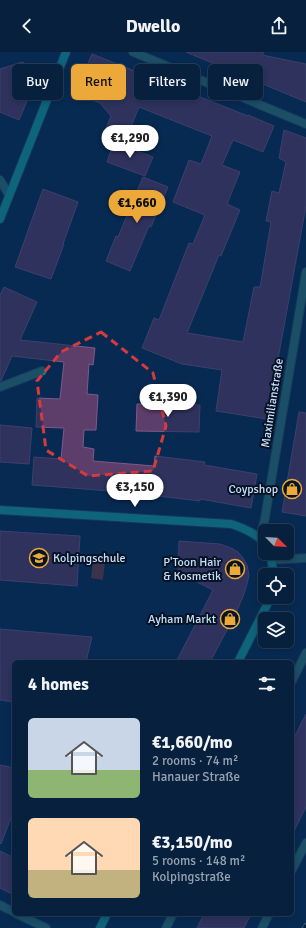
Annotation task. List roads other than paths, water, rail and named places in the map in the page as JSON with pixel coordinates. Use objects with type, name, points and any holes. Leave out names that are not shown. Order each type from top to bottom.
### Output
[{"type":"street","points":[[0,219],[66,52]]},
{"type":"street","points":[[133,52],[306,124]]},
{"type":"street","points":[[0,180],[9,195]]},
{"type":"street","name":"Maximilianstraße","points":[[264,524],[306,272]]},
{"type":"street","points":[[0,386],[42,371]]},
{"type":"street","points":[[0,510],[231,524],[245,528],[258,537]]},
{"type":"street","points":[[294,557],[306,558]]},
{"type":"street","points":[[239,660],[267,604]]},
{"type":"street","points":[[294,677],[306,653]]},
{"type":"street","points":[[294,866],[306,843]]},
{"type":"street","points":[[0,905],[12,911]]},
{"type":"street","points":[[22,916],[46,928]]},
{"type":"street","points":[[100,928],[106,916]]},
{"type":"street","points":[[166,928],[172,916]]},
{"type":"street","points":[[262,928],[268,916]]},
{"type":"place","name":"Coypshop","points":[[292,489]]},
{"type":"place","name":"Kolpingschule","points":[[39,558]]},
{"type":"place","name":"P'Toon Hair & Kosmetik","points":[[235,569]]},
{"type":"place","name":"Ayham Markt","points":[[230,619]]}]
